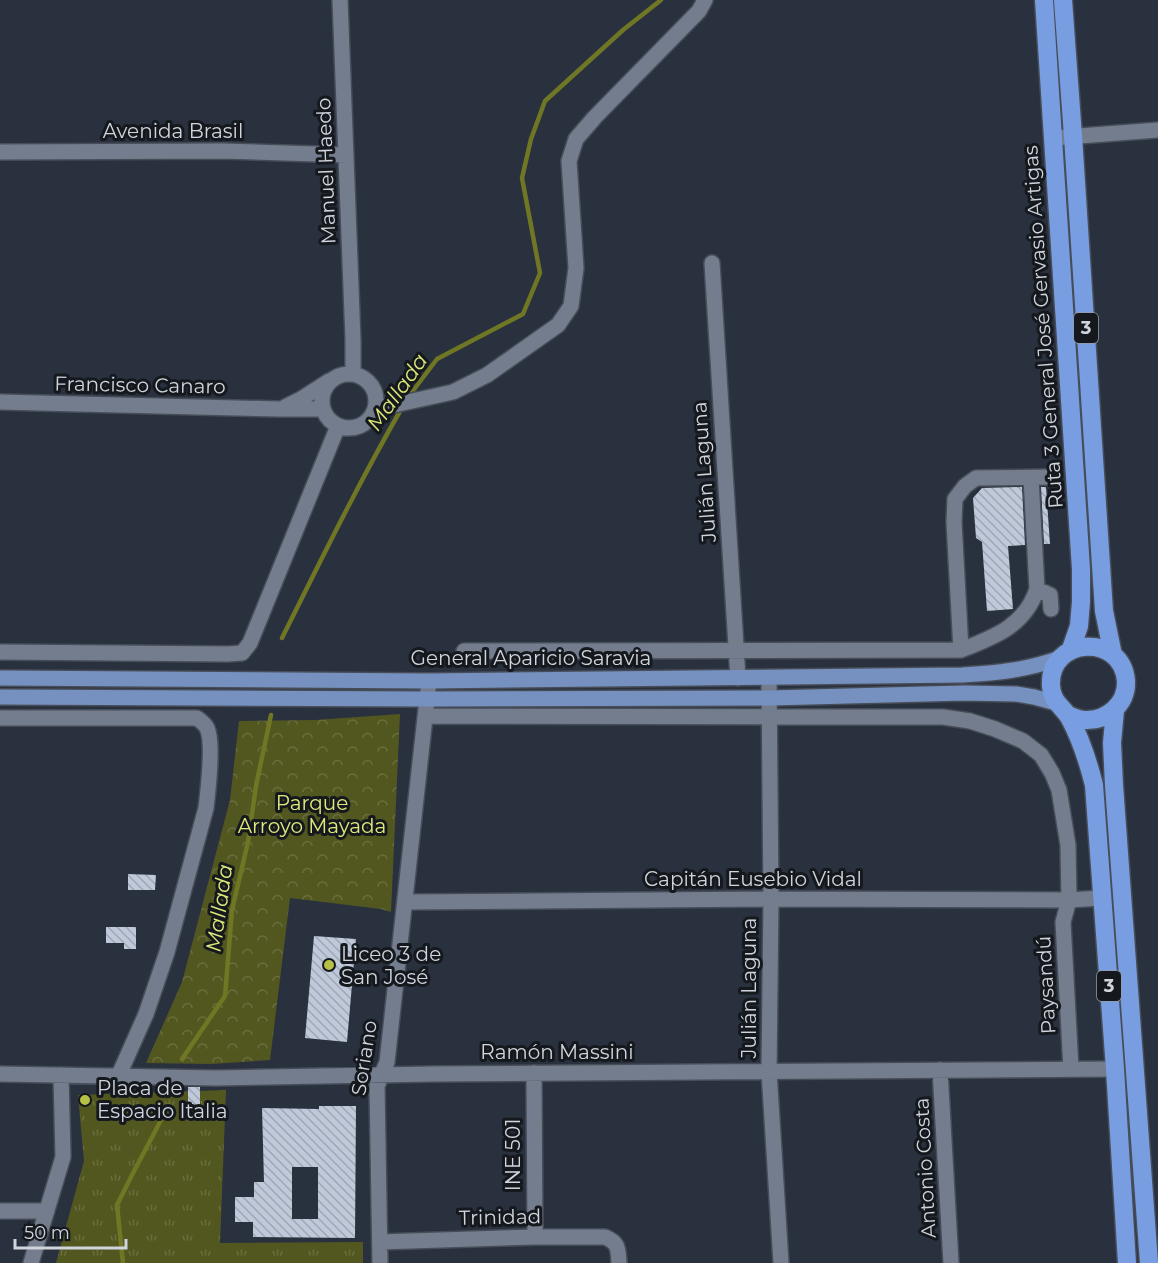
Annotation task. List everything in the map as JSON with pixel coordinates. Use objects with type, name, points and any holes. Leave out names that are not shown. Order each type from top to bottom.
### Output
[{"type":"highway","name":"Ruta 3 General José Gervasio Artigas","points":[[1044,0],[1081,569],[1079,626],[1066,654]]},
{"type":"highway","name":"3","points":[[1063,0],[1074,136],[1104,611],[1113,655],[1122,667],[1126,682],[1123,697],[1114,710],[1112,743],[1152,1255]]},
{"type":"highway","points":[[1066,654],[1086,646],[1100,648],[1113,655]]},
{"type":"highway","name":"3","points":[[1066,654],[1052,672],[1051,688],[1087,755],[1094,785],[1128,1263]]},
{"type":"highway","points":[[1062,709],[1083,720],[1100,719],[1114,710]]},
{"type":"main road","name":"General Aparicio Saravia","points":[[0,678],[429,681],[962,675],[1038,666],[1066,654]]},
{"type":"main road","name":"General Aparicio Saravia","points":[[0,697],[770,698],[964,693],[1016,694],[1034,697],[1062,709]]},
{"type":"street","name":"Manuel Haedo","points":[[340,0],[353,374]]},
{"type":"street","points":[[353,340],[347,358],[323,393],[323,409],[331,422],[346,428],[354,428],[368,422],[381,403],[453,392],[487,375],[558,326],[571,306],[576,268],[569,161],[576,139],[699,11],[705,0]]},
{"type":"street","points":[[1053,138],[1158,130]]},
{"type":"street","name":"Avenida Brasil","points":[[0,152],[224,151],[346,155]]},
{"type":"street","name":"Julián Laguna","points":[[712,263],[738,678]]},
{"type":"street","points":[[279,410],[330,380],[345,374],[361,376],[367,380],[381,403]]},
{"type":"street","name":"Francisco Canaro","points":[[0,402],[279,410],[323,409]]},
{"type":"street","points":[[0,652],[242,653],[250,643],[338,426]]},
{"type":"street","points":[[1030,478],[1036,589],[1033,599],[1017,622],[994,638],[962,650],[954,522],[955,499],[964,486],[976,478],[1050,477]]},
{"type":"street","points":[[1036,589],[1050,595],[1051,609]]},
{"type":"street","name":"General Aparicio Saravia","points":[[464,651],[962,650]]},
{"type":"street","name":"Julián Laguna","points":[[769,678],[770,1071],[781,1263]]},
{"type":"street","name":"Soriano","points":[[380,1263],[377,1086],[387,1062],[429,681]]},
{"type":"street","points":[[425,716],[943,717],[970,721],[1023,741],[1041,755],[1052,773],[1059,790],[1068,845],[1069,900]]},
{"type":"street","points":[[0,718],[197,718],[210,735],[209,788],[206,808],[167,952],[146,1014],[118,1077]]},
{"type":"street","name":"Capitán Eusebio Vidal","points":[[405,902],[771,899],[1069,900],[1102,898]]},
{"type":"street","name":"Paysandú","points":[[1069,900],[1063,922],[1071,1069]]},
{"type":"street","name":"Ramón Massini","points":[[0,1074],[216,1077],[1115,1069]]},
{"type":"street","name":"Antonio Costa","points":[[940,1070],[951,1263]]},
{"type":"street","name":"INE 501","points":[[534,1073],[535,1237]]},
{"type":"street","points":[[32,1263],[63,1157],[61,1075]]},
{"type":"street","points":[[0,1210],[47,1210]]},
{"type":"street","name":"Trinidad","points":[[380,1242],[605,1237],[613,1240],[618,1247],[619,1263]]},
{"type":"green space","name":"Parque Arroyo Mayada","points":[[400,714],[391,912],[290,898],[270,1060],[211,1064],[146,1063],[182,982],[230,800],[239,721],[316,720]]},
{"type":"green space","points":[[226,1090],[220,1243],[363,1242],[363,1263],[56,1263],[84,1161],[78,1095]]},
{"type":"building","points":[[1022,487],[1025,545],[1008,546],[1013,609],[987,611],[982,542],[976,538],[973,498],[982,488]]},
{"type":"building","points":[[1041,487],[1046,487],[1050,544],[1044,544]]},
{"type":"building","points":[[128,874],[156,875],[155,890],[128,890]]},
{"type":"building","points":[[106,927],[136,927],[136,949],[124,949],[124,943],[106,943]]},
{"type":"building","points":[[314,936],[356,939],[347,1042],[305,1038]]},
{"type":"building","points":[[188,1087],[200,1087],[200,1106],[188,1106]]},
{"type":"building","points":[[319,1106],[356,1106],[355,1238],[253,1237],[253,1222],[235,1222],[235,1197],[254,1197],[254,1182],[264,1182],[262,1108],[319,1109]],"holes":[[[292,1167],[318,1167],[318,1219],[292,1219]]]},
{"type":"waterway","name":"Mallada","points":[[409,396],[437,359],[523,314],[540,273],[522,178],[531,139],[545,101],[623,30],[661,0]]},
{"type":"waterway","name":"Mallada","points":[[282,638],[356,492],[403,406]]},
{"type":"waterway","name":"Mallada","points":[[182,1059],[225,996],[232,910],[248,842],[256,786],[271,715]]},
{"type":"waterway","name":"Mallada","points":[[123,1263],[117,1205],[169,1105]]},
{"type":"place","name":"Liceo 3 de San José","points":[[329,965]]},
{"type":"place","name":"Placa de Espacio Italia","points":[[85,1100]]}]
